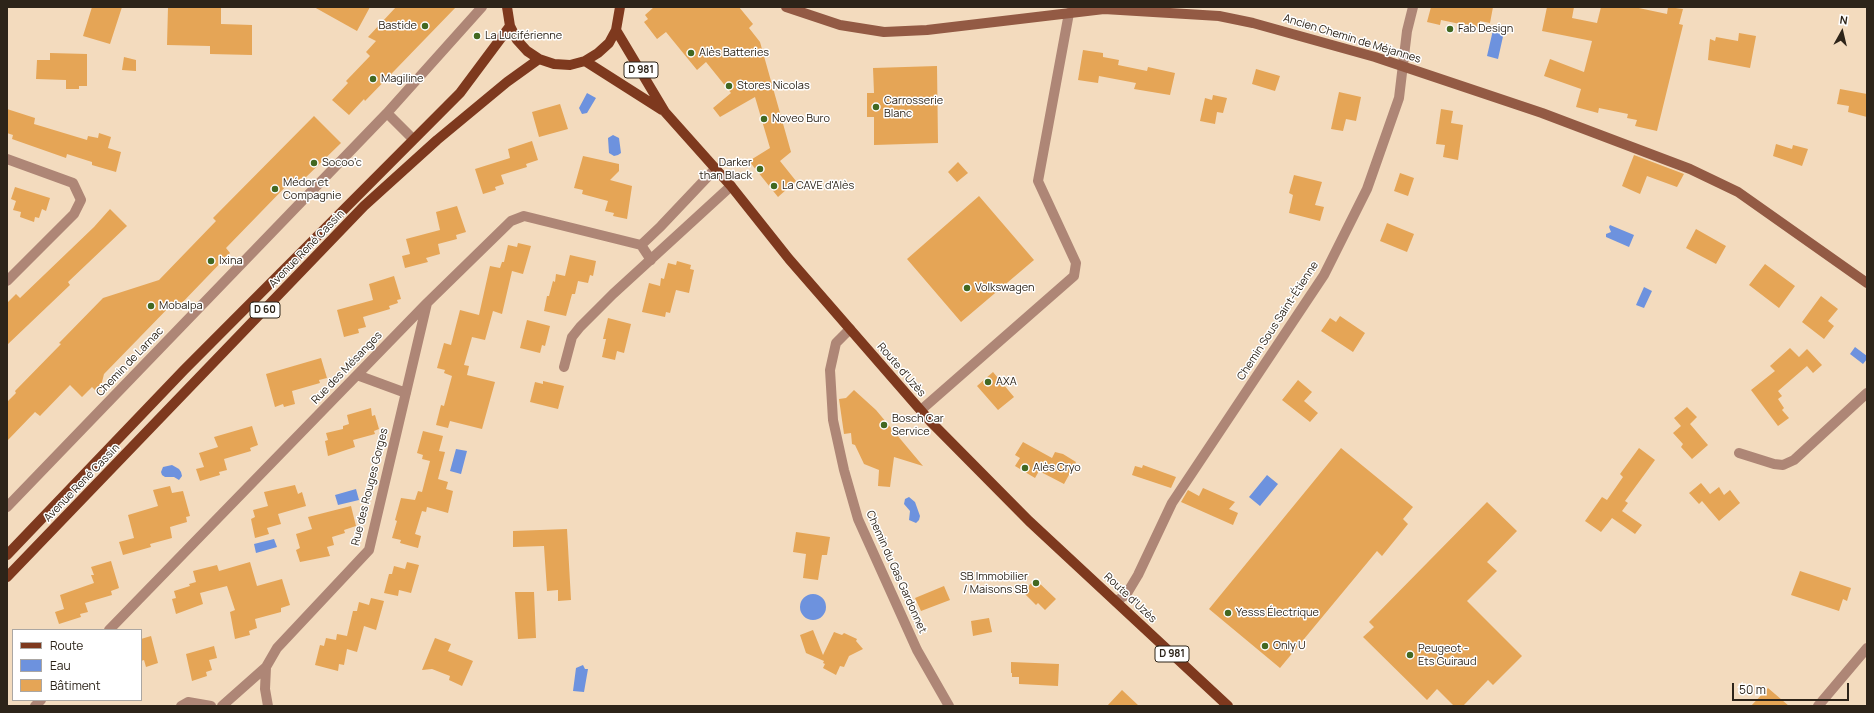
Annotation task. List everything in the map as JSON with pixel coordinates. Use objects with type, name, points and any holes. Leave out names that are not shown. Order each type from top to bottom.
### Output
[{"type":"main road","points":[[507,7],[510,26],[517,40],[527,51],[539,59],[554,64],[570,65],[585,61],[598,53],[609,43],[616,30],[620,7]]},
{"type":"main road","name":"Avenue René Cassin","points":[[7,555],[184,370],[460,93],[510,26]]},
{"type":"main road","name":"Route d'Uzès","points":[[616,30],[665,112],[731,186],[789,259],[920,410],[1025,516],[1228,706]]},
{"type":"main road","name":"Avenue René Cassin","points":[[7,577],[364,206],[438,140],[507,82],[539,59]]},
{"type":"main road","name":"Route d'Uzès","points":[[585,61],[665,112]]},
{"type":"street","name":"Chemin de Larnac","points":[[7,507],[388,113],[482,7]]},
{"type":"street","name":"Ancien Chemin de Méjannes","points":[[786,7],[840,25],[884,32],[926,30],[1104,9],[1220,16],[1254,23],[1375,57],[1542,113],[1690,169],[1738,192],[1867,283]]},
{"type":"street","name":"Chemin Sous Saint-Étienne","points":[[1116,601],[1126,595],[1138,575],[1172,503],[1324,275],[1368,189],[1399,98],[1407,31],[1413,7]]},
{"type":"street","points":[[920,410],[1074,276],[1076,263],[1038,180],[1069,13]]},
{"type":"street","points":[[388,113],[413,139]]},
{"type":"street","points":[[7,159],[73,182],[80,200],[74,214],[7,281]]},
{"type":"street","points":[[651,260],[641,246],[715,169]]},
{"type":"street","points":[[564,367],[572,337],[613,294],[731,186]]},
{"type":"street","name":"Rue des Mésanges","points":[[110,629],[427,303],[510,221],[524,216],[641,246]]},
{"type":"street","name":"Rue des Rouges Gorges","points":[[222,706],[266,667],[277,648],[369,550],[427,303]]},
{"type":"street","name":"Chemin du Gas Gardonnet","points":[[850,329],[836,344],[830,370],[833,420],[844,470],[858,519],[917,650],[949,706]]},
{"type":"street","points":[[357,375],[406,393]]},
{"type":"street","points":[[1739,453],[1774,464],[1783,465],[1794,460],[1867,393]]},
{"type":"street","points":[[1818,706],[1867,648]]},
{"type":"street","name":"Rue des Rouges Gorges","points":[[266,667],[265,689],[268,706]]},
{"type":"street","points":[[181,706],[188,702],[211,706]]},
{"type":"water","points":[[1493,30],[1504,32],[1498,59],[1487,56]]},
{"type":"water","points":[[587,93],[596,98],[587,113],[582,114],[579,108]]},
{"type":"water","points":[[613,135],[619,138],[621,153],[614,156],[609,153],[608,138]]},
{"type":"water","points":[[1610,225],[1634,235],[1629,247],[1606,237],[1606,234],[1611,232],[1609,227]]},
{"type":"water","points":[[1644,287],[1652,291],[1644,308],[1636,305]]},
{"type":"water","points":[[1855,347],[1867,356],[1867,359],[1863,364],[1850,354]]},
{"type":"water","points":[[456,449],[467,451],[461,474],[450,471]]},
{"type":"water","points":[[172,465],[181,472],[182,476],[179,480],[174,477],[165,477],[162,475],[161,472],[163,467]]},
{"type":"water","points":[[1267,475],[1278,484],[1260,506],[1249,497]]},
{"type":"water","points":[[356,489],[359,500],[338,505],[335,495]]},
{"type":"water","points":[[909,497],[915,502],[920,516],[916,523],[909,520],[910,511],[904,504],[905,499]]},
{"type":"water","points":[[274,539],[277,547],[256,553],[254,544]]},
{"type":"water","points":[[813,594],[822,598],[826,607],[822,616],[813,620],[804,616],[800,607],[804,598]]},
{"type":"water","points":[[583,665],[585,669],[588,669],[584,692],[573,691],[576,668]]},
{"type":"building","points":[[92,7],[122,7],[110,44],[83,36]]},
{"type":"building","points":[[168,7],[221,7],[221,24],[252,25],[252,55],[210,54],[210,46],[167,45]]},
{"type":"building","points":[[314,7],[370,7],[357,31]]},
{"type":"building","points":[[396,7],[456,7],[365,101],[364,99],[349,115],[332,100],[348,83],[346,81],[370,56],[366,52],[376,41],[368,37]]},
{"type":"building","points":[[654,7],[739,7],[753,24],[749,28],[760,42],[791,152],[780,161],[796,181],[778,197],[749,161],[770,148],[755,97],[720,117],[713,108],[731,93],[706,62],[697,70],[666,32],[657,39],[644,22],[648,19],[645,15]]},
{"type":"building","points":[[1431,7],[1493,7],[1490,23],[1480,21],[1479,28],[1441,20],[1440,25],[1427,22]]},
{"type":"building","points":[[1547,7],[1574,7],[1572,18],[1597,23],[1601,7],[1634,7],[1667,14],[1668,7],[1683,9],[1679,24],[1683,25],[1657,131],[1635,126],[1637,120],[1627,118],[1628,114],[1599,108],[1598,113],[1576,107],[1581,89],[1544,76],[1550,59],[1584,72],[1592,41],[1542,31]]},
{"type":"building","points":[[1739,33],[1756,36],[1750,68],[1708,60],[1710,39],[1715,41],[1716,37],[1738,41]]},
{"type":"building","points":[[1083,50],[1103,53],[1103,57],[1119,60],[1118,65],[1147,71],[1148,67],[1175,73],[1170,95],[1134,89],[1136,83],[1099,76],[1098,83],[1078,80]]},
{"type":"building","points":[[50,53],[87,54],[87,86],[79,86],[79,89],[66,89],[66,80],[36,79],[37,60],[50,60]]},
{"type":"building","points":[[124,57],[136,60],[136,71],[122,70]]},
{"type":"building","points":[[937,66],[938,143],[874,145],[874,117],[867,117],[867,93],[874,93],[873,68]]},
{"type":"building","points":[[1256,69],[1280,76],[1275,91],[1252,84]]},
{"type":"building","points":[[1840,89],[1867,94],[1867,117],[1848,112],[1849,106],[1837,104]]},
{"type":"building","points":[[1339,92],[1361,97],[1356,121],[1346,119],[1343,131],[1331,129]]},
{"type":"building","points":[[1213,95],[1227,98],[1223,113],[1217,112],[1215,124],[1200,121],[1205,98],[1212,100]]},
{"type":"building","points":[[560,104],[568,129],[539,137],[532,112]]},
{"type":"building","points":[[7,109],[35,118],[34,124],[87,140],[88,136],[98,138],[99,133],[111,137],[108,148],[121,152],[116,172],[92,165],[92,162],[67,154],[66,158],[12,139],[13,135],[7,133]]},
{"type":"building","points":[[1441,109],[1453,111],[1451,123],[1463,125],[1458,160],[1443,157],[1445,145],[1436,144]]},
{"type":"building","points":[[314,116],[341,143],[300,183],[294,178],[226,248],[230,253],[179,306],[175,301],[104,374],[99,394],[92,387],[82,397],[70,385],[40,416],[35,412],[7,441],[7,402],[16,393],[15,391],[61,344],[59,343],[103,298],[159,280],[216,221],[213,218]]},
{"type":"building","points":[[532,141],[538,160],[526,164],[527,167],[501,175],[504,184],[495,187],[496,190],[483,194],[475,169],[510,158],[508,149]]},
{"type":"building","points":[[1776,144],[1792,149],[1793,145],[1808,149],[1802,166],[1773,156]]},
{"type":"building","points":[[1634,155],[1684,174],[1677,187],[1647,176],[1640,194],[1622,186]]},
{"type":"building","points":[[583,156],[619,164],[619,171],[610,180],[632,186],[627,219],[613,216],[614,213],[605,211],[608,201],[582,194],[583,190],[574,188]]},
{"type":"building","points":[[958,162],[968,173],[957,182],[948,172]]},
{"type":"building","points":[[1400,173],[1414,178],[1408,196],[1394,191]]},
{"type":"building","points":[[1294,175],[1322,182],[1315,205],[1324,207],[1320,221],[1289,213],[1293,195],[1289,193]]},
{"type":"building","points":[[15,187],[50,198],[46,211],[42,209],[39,218],[35,217],[34,222],[20,217],[21,212],[13,210],[16,201],[11,199]]},
{"type":"building","points":[[979,196],[1034,260],[961,322],[907,259]]},
{"type":"building","points":[[457,206],[466,232],[456,235],[457,239],[438,244],[440,254],[426,258],[428,262],[405,268],[402,256],[410,254],[406,239],[440,230],[436,212]]},
{"type":"building","points":[[110,209],[127,226],[68,282],[70,285],[7,345],[7,303],[16,294],[20,298],[94,227]]},
{"type":"building","points":[[1387,223],[1414,234],[1407,252],[1380,241]]},
{"type":"building","points":[[1696,229],[1726,246],[1716,264],[1686,248]]},
{"type":"building","points":[[518,243],[531,246],[523,274],[512,271],[502,314],[493,311],[485,340],[472,337],[464,365],[469,366],[467,375],[495,382],[482,429],[450,421],[448,428],[436,425],[441,405],[444,406],[452,376],[444,373],[445,370],[437,368],[444,343],[451,345],[460,310],[479,315],[490,266],[500,268],[502,262],[504,262],[508,245],[517,247]]},
{"type":"building","points":[[570,255],[596,261],[593,276],[590,275],[588,283],[578,281],[575,294],[572,294],[566,316],[544,311],[547,296],[549,296],[553,281],[555,282],[556,274],[565,276]]},
{"type":"building","points":[[677,261],[691,265],[690,269],[694,270],[689,293],[676,290],[670,313],[666,312],[665,317],[642,312],[649,283],[660,286],[661,278],[664,279],[668,263],[676,265]]},
{"type":"building","points":[[1765,264],[1795,286],[1779,308],[1749,285]]},
{"type":"building","points":[[394,276],[401,299],[397,300],[398,303],[389,306],[390,309],[363,317],[366,327],[358,329],[359,333],[344,337],[337,310],[373,300],[369,284]]},
{"type":"building","points":[[1821,296],[1838,309],[1828,321],[1834,326],[1824,339],[1802,322]]},
{"type":"building","points":[[1340,316],[1365,333],[1353,352],[1321,331],[1330,318],[1336,322]]},
{"type":"building","points":[[608,318],[631,324],[624,353],[617,351],[615,360],[602,357],[606,339],[603,339]]},
{"type":"building","points":[[527,320],[550,326],[545,346],[542,345],[540,353],[520,348]]},
{"type":"building","points":[[1790,348],[1799,357],[1807,349],[1822,365],[1813,373],[1807,366],[1778,391],[1782,396],[1778,399],[1784,408],[1782,410],[1789,418],[1778,426],[1751,390],[1775,371],[1770,366]]},
{"type":"building","points":[[321,358],[327,378],[319,380],[320,383],[292,391],[295,404],[284,407],[283,404],[275,407],[266,374]]},
{"type":"building","points":[[993,372],[1014,397],[998,410],[977,386]]},
{"type":"building","points":[[1298,380],[1312,392],[1304,401],[1318,413],[1310,422],[1282,400]]},
{"type":"building","points":[[543,381],[564,386],[558,409],[530,402],[535,382],[543,384]]},
{"type":"building","points":[[854,390],[876,410],[923,466],[894,457],[890,487],[878,486],[879,470],[864,464],[855,445],[852,444],[851,433],[844,434],[839,399],[846,398]]},
{"type":"building","points":[[1687,407],[1697,417],[1690,424],[1708,445],[1692,459],[1681,447],[1683,444],[1673,433],[1681,426],[1674,418]]},
{"type":"building","points":[[371,408],[372,416],[375,415],[379,429],[374,431],[375,434],[353,440],[355,447],[328,456],[325,441],[328,440],[326,433],[343,429],[343,426],[349,424],[347,415]]},
{"type":"building","points":[[252,426],[258,445],[250,448],[251,451],[224,459],[227,470],[219,472],[220,475],[200,481],[196,469],[204,467],[199,453],[218,447],[214,437]]},
{"type":"building","points":[[423,431],[443,436],[439,451],[445,452],[438,479],[448,482],[446,489],[453,491],[448,513],[427,507],[426,512],[422,511],[415,534],[421,536],[418,548],[400,543],[401,540],[392,538],[401,498],[415,500],[418,491],[422,492],[430,461],[422,459],[423,455],[417,453]]},
{"type":"building","points":[[1023,442],[1052,458],[1055,452],[1063,454],[1076,462],[1064,484],[1039,471],[1035,478],[1015,466],[1020,458],[1015,455]]},
{"type":"building","points":[[1341,448],[1413,507],[1403,519],[1408,524],[1382,556],[1377,551],[1280,668],[1209,609]]},
{"type":"building","points":[[1639,448],[1655,460],[1625,501],[1628,503],[1622,511],[1642,525],[1635,534],[1612,518],[1601,532],[1585,521],[1602,497],[1607,500],[1623,477],[1620,474]]},
{"type":"building","points":[[1143,465],[1176,477],[1171,488],[1132,475],[1135,466],[1142,468]]},
{"type":"building","points":[[1701,483],[1710,494],[1719,487],[1724,495],[1730,490],[1740,503],[1719,521],[1702,501],[1699,504],[1689,493]]},
{"type":"building","points":[[295,485],[298,494],[302,492],[306,506],[278,514],[281,524],[267,528],[269,534],[255,538],[251,519],[255,517],[253,510],[268,506],[264,492]]},
{"type":"building","points":[[170,486],[172,493],[183,491],[190,516],[186,517],[187,522],[170,527],[172,538],[150,544],[151,547],[123,555],[119,542],[134,538],[128,515],[158,506],[153,490]]},
{"type":"building","points":[[1203,488],[1235,502],[1229,509],[1238,513],[1233,525],[1181,502],[1188,490],[1199,496]]},
{"type":"building","points":[[1487,502],[1517,531],[1487,562],[1497,571],[1467,601],[1522,656],[1493,685],[1488,680],[1463,706],[1454,706],[1437,689],[1427,700],[1363,637],[1374,627],[1369,622]]},
{"type":"building","points":[[351,506],[356,526],[344,530],[345,533],[332,537],[334,545],[327,547],[330,556],[300,562],[296,550],[300,548],[296,534],[312,529],[308,517]]},
{"type":"building","points":[[567,529],[571,600],[558,601],[558,590],[547,591],[544,546],[513,547],[513,531]]},
{"type":"building","points":[[796,532],[830,537],[827,555],[822,555],[818,580],[803,578],[806,554],[793,552]]},
{"type":"building","points":[[111,561],[119,588],[111,591],[112,595],[85,603],[88,612],[80,614],[81,617],[59,624],[55,612],[64,609],[60,595],[94,583],[91,575],[94,575],[91,567]]},
{"type":"building","points":[[250,562],[257,586],[282,579],[290,605],[281,608],[281,612],[255,619],[257,628],[249,631],[250,635],[235,639],[230,612],[235,610],[227,586],[200,593],[203,604],[176,614],[172,599],[176,598],[174,591],[190,586],[189,584],[196,582],[193,571],[217,565],[219,571]]},
{"type":"building","points":[[407,562],[419,565],[411,593],[399,590],[398,596],[384,593],[389,574],[392,574],[394,566],[405,569]]},
{"type":"building","points":[[1800,571],[1851,588],[1847,601],[1843,599],[1839,611],[1791,595]]},
{"type":"building","points":[[1035,579],[1056,599],[1045,610],[1038,603],[1036,605],[1023,592]]},
{"type":"building","points":[[944,586],[950,600],[921,611],[915,598]]},
{"type":"building","points":[[515,592],[534,592],[536,638],[518,639]]},
{"type":"building","points":[[371,598],[384,601],[376,630],[364,626],[357,652],[347,649],[344,665],[339,664],[338,671],[315,665],[320,645],[324,646],[326,638],[336,640],[337,634],[347,636],[353,611],[357,611],[359,602],[369,605]]},
{"type":"building","points":[[989,618],[992,632],[973,636],[971,621]]},
{"type":"building","points":[[813,630],[823,655],[834,632],[842,635],[844,633],[857,639],[856,641],[863,649],[849,656],[844,667],[840,666],[836,675],[823,668],[825,664],[823,663],[824,661],[806,653],[800,635]]},
{"type":"building","points":[[151,636],[158,663],[146,667],[144,660],[142,661],[142,639]]},
{"type":"building","points":[[435,638],[451,644],[448,651],[473,661],[462,686],[449,680],[450,676],[432,669],[422,670]]},
{"type":"building","points":[[214,646],[217,658],[209,660],[212,670],[206,672],[207,676],[192,681],[186,654]]},
{"type":"building","points":[[1011,662],[1059,664],[1058,686],[1019,684],[1019,677],[1012,677]]},
{"type":"building","points":[[1768,688],[1789,706],[1751,706]]},
{"type":"building","points":[[1122,690],[1139,706],[1107,706]]},
{"type":"place","name":"Bastide","points":[[425,26]]},
{"type":"place","name":"Fab Design","points":[[1450,29]]},
{"type":"place","name":"La Luciférienne","points":[[477,36]]},
{"type":"place","name":"Alès Batteries","points":[[691,53]]},
{"type":"place","name":"Magiline","points":[[373,79]]},
{"type":"place","name":"Stores Nicolas","points":[[729,86]]},
{"type":"place","name":"Carrosserie Blanc","points":[[876,107]]},
{"type":"place","name":"Noveo Buro","points":[[764,119]]},
{"type":"place","name":"Socoo’c","points":[[314,163]]},
{"type":"place","name":"Darker than Black","points":[[760,169]]},
{"type":"place","name":"La CAVE d'Alès","points":[[774,186]]},
{"type":"place","name":"Médor et Compagnie","points":[[275,189]]},
{"type":"place","name":"Ixina","points":[[211,261]]},
{"type":"place","name":"Volkswagen","points":[[967,288]]},
{"type":"place","name":"Mobalpa","points":[[151,306]]},
{"type":"place","name":"AXA","points":[[988,382]]},
{"type":"place","name":"Bosch Car Service","points":[[884,425]]},
{"type":"place","name":"Alès Cryo","points":[[1025,468]]},
{"type":"place","name":"SB Immobilier / Maisons SB","points":[[1036,583]]},
{"type":"place","name":"Yesss Électrique","points":[[1228,613]]},
{"type":"place","name":"Only U","points":[[1265,646]]},
{"type":"place","name":"Peugeot - Ets Guiraud","points":[[1410,655]]}]
